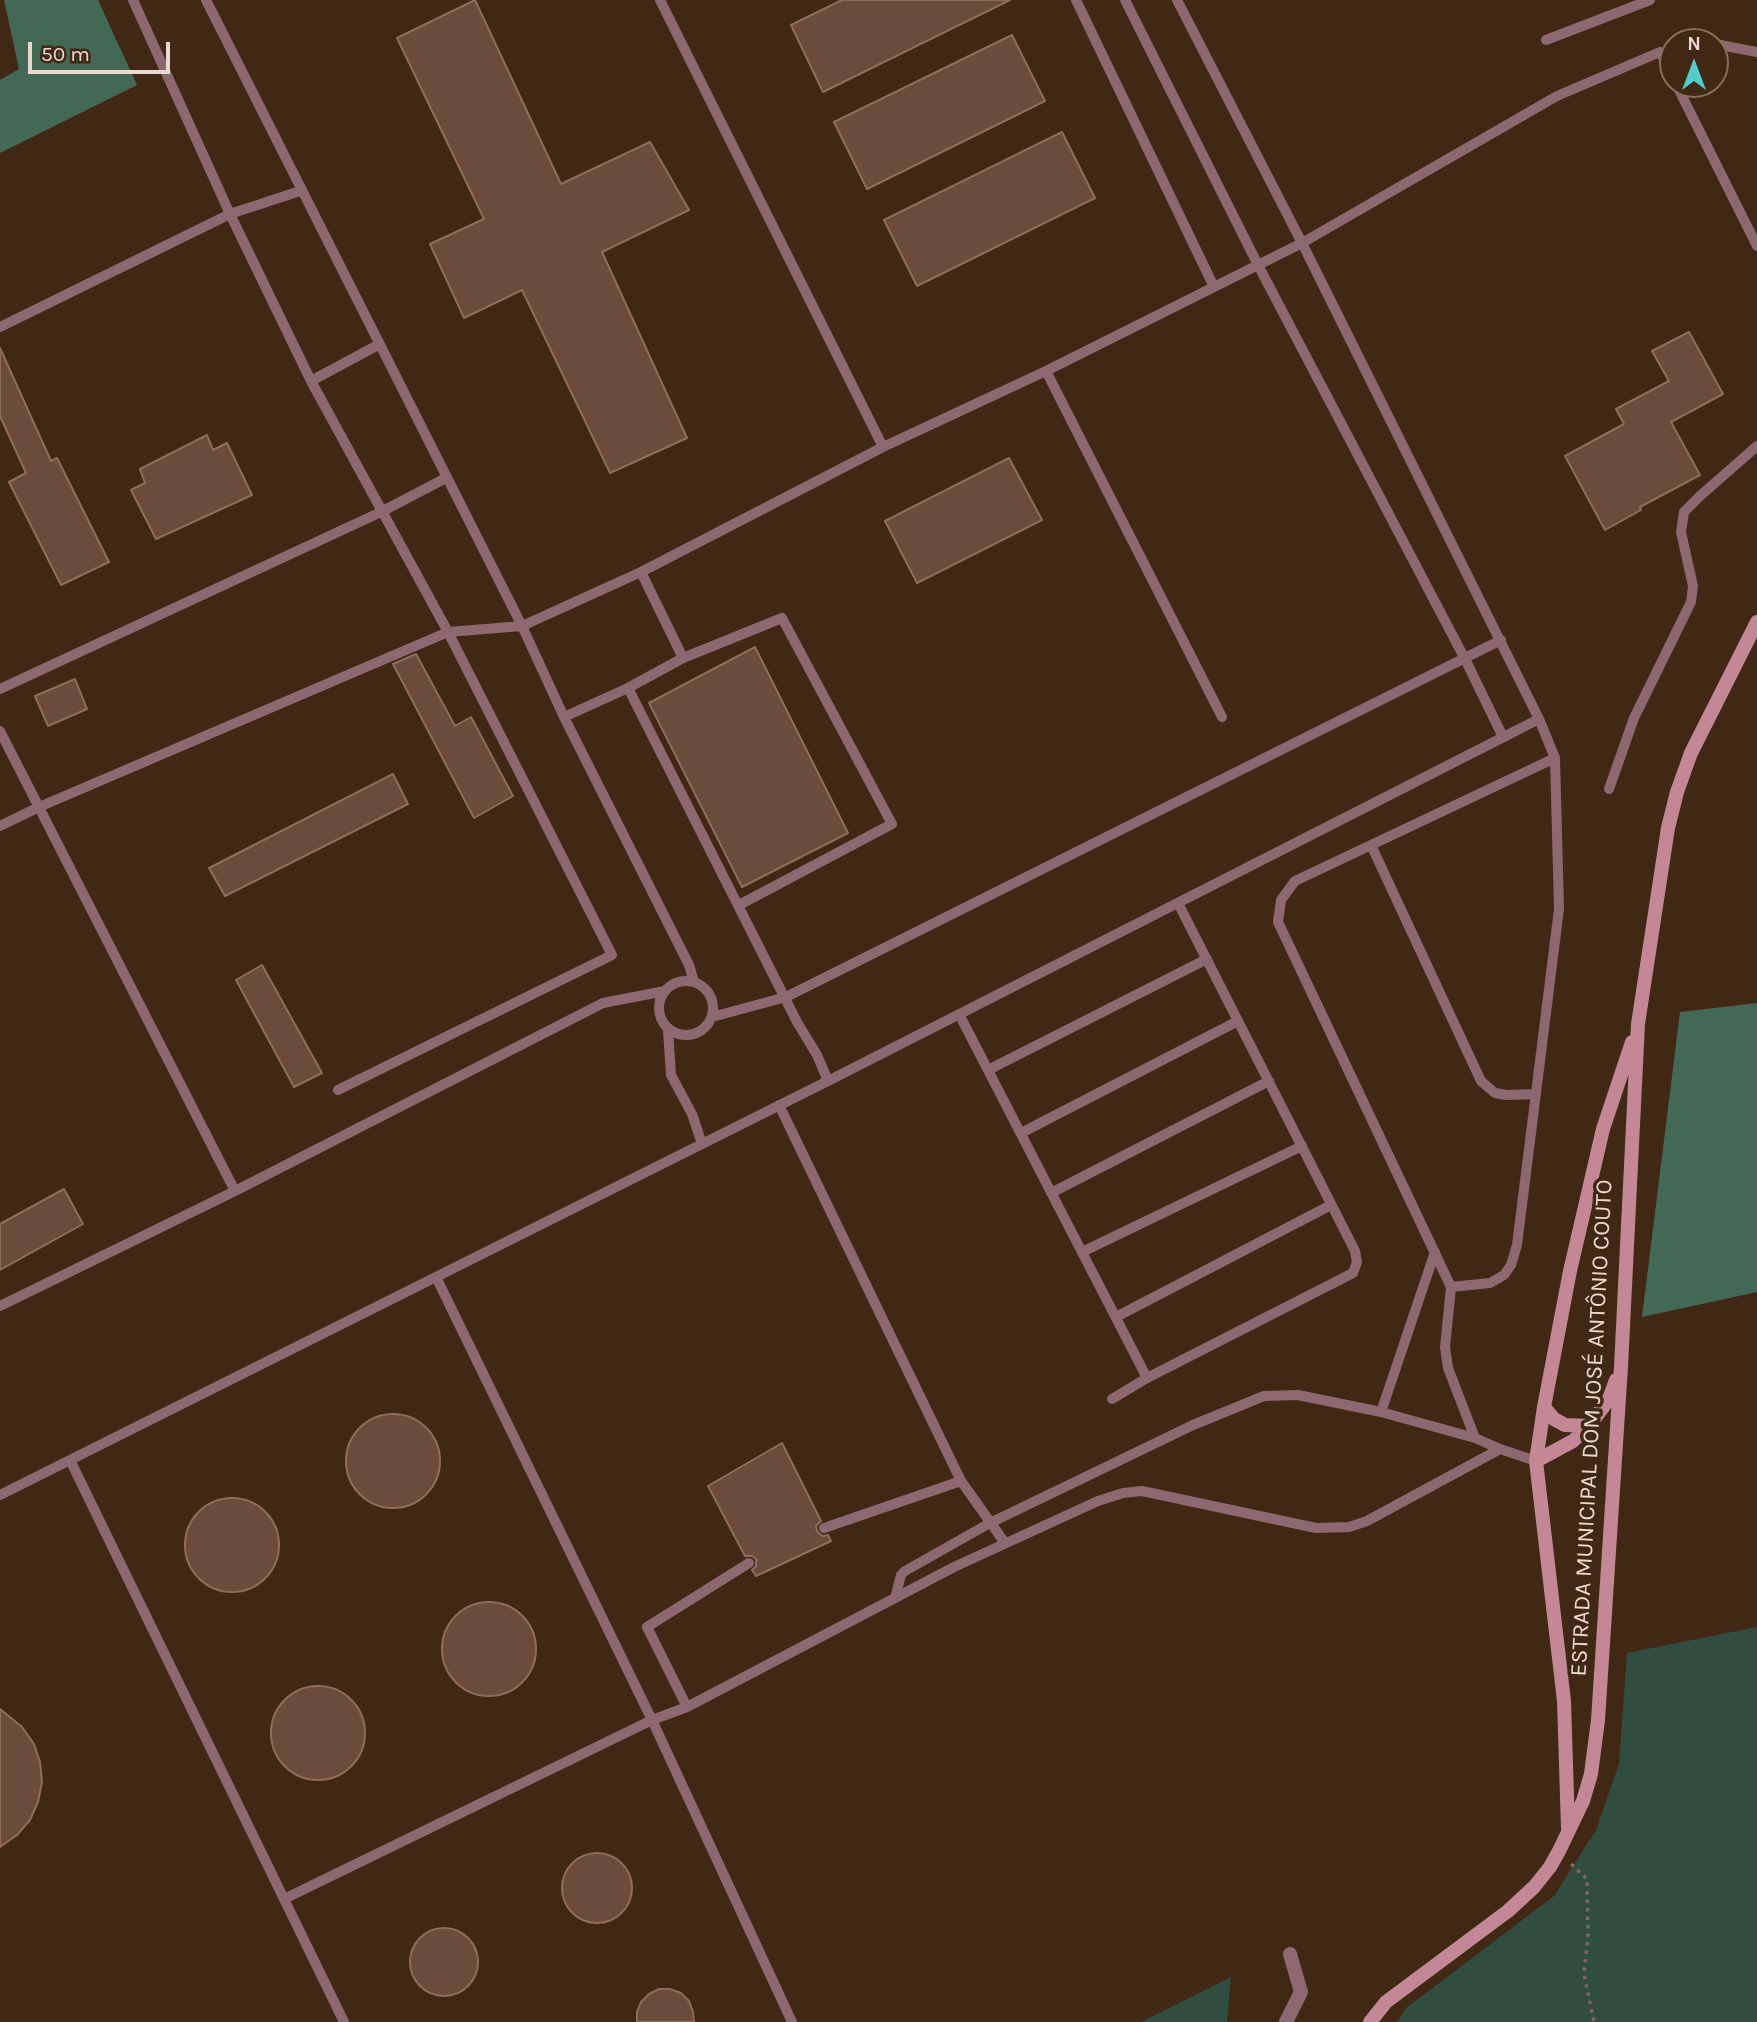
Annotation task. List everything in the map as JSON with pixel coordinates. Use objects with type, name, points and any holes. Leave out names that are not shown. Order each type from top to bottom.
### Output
[{"type":"main road","name":"ESTRADA MUNICIPAL DOM JOSÉ ANTÔNIO COUTO","points":[[1370,2022],[1386,2002],[1508,1911],[1534,1888],[1559,1851],[1583,1801],[1591,1774],[1598,1720],[1621,1367],[1638,1024],[1668,828],[1677,792],[1696,744],[1757,622]]},
{"type":"main road","name":"ESTRADA MUNICIPAL DOM JOSÉ ANTÔNIO COUTO","points":[[1568,1830],[1564,1701],[1536,1461],[1570,1271],[1603,1129],[1638,1024]]},
{"type":"main road","points":[[1536,1461],[1564,1447],[1589,1426],[1609,1399],[1621,1367]]},
{"type":"main road","points":[[1544,1407],[1555,1419],[1565,1424],[1589,1426]]},
{"type":"street","points":[[1286,2022],[1301,1992],[1290,1954]]},
{"type":"lane","points":[[133,0],[230,214],[312,381],[448,632],[612,955],[338,1090]]},
{"type":"lane","points":[[206,0],[300,191],[522,626],[564,717],[689,965],[694,982]]},
{"type":"lane","points":[[660,0],[883,447]]},
{"type":"lane","points":[[1076,0],[1214,287]]},
{"type":"lane","points":[[1125,0],[1258,265],[1465,659],[1503,737]]},
{"type":"lane","points":[[1177,0],[1501,640],[1555,758],[1559,909],[1517,1245],[1511,1265],[1504,1275],[1490,1283],[1451,1287]]},
{"type":"lane","points":[[1546,40],[1650,0]]},
{"type":"lane","points":[[1729,47],[1757,52]]},
{"type":"lane","points":[[0,826],[448,632],[522,626],[641,572],[883,447],[1046,371],[1302,243],[1556,96],[1659,52]]},
{"type":"lane","points":[[1683,98],[1757,246]]},
{"type":"lane","points":[[0,327],[230,214],[300,191]]},
{"type":"lane","points":[[312,381],[378,345]]},
{"type":"lane","points":[[1046,371],[1222,717]]},
{"type":"lane","points":[[1609,789],[1634,718],[1690,602],[1693,586],[1681,532],[1684,512],[1757,446]]},
{"type":"lane","points":[[0,689],[381,512],[446,478]]},
{"type":"lane","points":[[641,572],[683,658]]},
{"type":"lane","points":[[564,717],[628,688],[683,658],[782,618],[892,824],[738,905]]},
{"type":"lane","points":[[712,1017],[786,997],[1501,640]]},
{"type":"lane","points":[[628,688],[828,1081]]},
{"type":"lane","points":[[0,1495],[828,1081],[1539,719]]},
{"type":"lane","points":[[0,731],[235,1191]]},
{"type":"lane","points":[[1475,1438],[1448,1368],[1445,1347],[1451,1287],[1278,922],[1281,900],[1295,881],[1555,758]]},
{"type":"lane","points":[[1371,845],[1480,1081],[1495,1093],[1507,1096],[1536,1094]]},
{"type":"lane","points":[[1112,1399],[1147,1378],[1353,1273],[1357,1262],[1355,1251],[1178,903]]},
{"type":"lane","points":[[988,1070],[1207,960]]},
{"type":"lane","points":[[694,982],[704,987],[710,996],[712,1017],[707,1026],[698,1033],[677,1035],[668,1030],[661,1021],[659,1000],[664,991],[673,984],[694,982]]},
{"type":"lane","points":[[0,1306],[235,1191],[603,1003],[664,991]]},
{"type":"lane","points":[[959,1014],[1147,1378]]},
{"type":"lane","points":[[1021,1133],[1238,1021]]},
{"type":"lane","points":[[668,1030],[671,1075],[692,1114],[702,1144]]},
{"type":"lane","points":[[1051,1193],[1269,1081]]},
{"type":"lane","points":[[779,1105],[961,1481],[1005,1543]]},
{"type":"lane","points":[[1082,1252],[1302,1146]]},
{"type":"lane","points":[[1116,1317],[1331,1205]]},
{"type":"lane","points":[[1381,1412],[1435,1252]]},
{"type":"lane","points":[[436,1277],[652,1720],[792,2022]]},
{"type":"lane","points":[[895,1598],[905,1571],[990,1523],[1193,1424],[1264,1396],[1298,1395],[1381,1412],[1475,1438],[1536,1461]]},
{"type":"lane","points":[[284,1899],[652,1720],[687,1707],[895,1598],[1098,1500],[1142,1491],[1315,1528],[1349,1527],[1367,1521],[1500,1449]]},
{"type":"lane","points":[[70,1460],[344,2022]]},
{"type":"lane","points":[[824,1528],[961,1481]]},
{"type":"lane","points":[[687,1707],[647,1628],[749,1563]]},
{"type":"path","points":[[1559,1851],[1587,1879],[1588,1936],[1584,1974],[1594,2022]]},
{"type":"green space","points":[[4,0],[98,0],[137,85],[0,153],[0,80],[19,69]]},
{"type":"green space","points":[[1757,1003],[1757,1292],[1642,1317],[1680,1012]]},
{"type":"green space","points":[[1757,1627],[1757,2022],[1397,2022],[1406,2008],[1554,1896],[1596,1830],[1619,1764],[1627,1653]]},
{"type":"green space","points":[[1231,1977],[1227,2022],[1141,2022]]},
{"type":"building","points":[[475,0],[561,184],[650,142],[689,210],[602,252],[687,438],[610,473],[522,290],[464,318],[430,244],[484,219],[397,38]]},
{"type":"building","points":[[842,0],[1010,0],[823,92],[791,25]]},
{"type":"building","points":[[1012,35],[1045,101],[867,189],[834,122]]},
{"type":"building","points":[[1062,132],[1095,198],[917,286],[884,220]]},
{"type":"building","points":[[1689,332],[1723,394],[1671,422],[1700,475],[1640,507],[1641,510],[1605,530],[1565,456],[1624,424],[1616,409],[1669,381],[1652,351]]},
{"type":"building","points":[[0,348],[51,461],[57,458],[109,562],[61,585],[9,482],[26,473],[0,416]]},
{"type":"building","points":[[207,435],[213,450],[227,443],[252,495],[156,539],[131,490],[145,483],[140,469]]},
{"type":"building","points":[[1009,458],[1042,520],[917,583],[885,521]]},
{"type":"building","points":[[755,647],[848,833],[742,887],[649,703]]},
{"type":"building","points":[[416,654],[455,726],[471,717],[513,796],[474,818],[393,664]]},
{"type":"building","points":[[75,679],[87,709],[48,726],[35,696]]},
{"type":"building","points":[[393,774],[408,804],[225,896],[209,868]]},
{"type":"building","points":[[262,965],[322,1073],[294,1087],[236,980]]},
{"type":"building","points":[[64,1189],[83,1224],[0,1270],[0,1224]]},
{"type":"building","points":[[393,1414],[411,1418],[426,1428],[436,1443],[440,1461],[436,1479],[426,1494],[411,1504],[393,1508],[375,1504],[360,1494],[350,1479],[346,1461],[350,1443],[360,1428],[375,1418]]},
{"type":"building","points":[[782,1443],[821,1521],[816,1526],[817,1531],[822,1536],[828,1535],[831,1541],[756,1576],[752,1570],[756,1566],[756,1559],[745,1556],[708,1486]]},
{"type":"building","points":[[232,1498],[250,1502],[265,1512],[275,1527],[279,1545],[275,1563],[265,1578],[250,1588],[232,1592],[214,1588],[199,1578],[189,1563],[185,1545],[189,1527],[199,1512],[214,1502]]},
{"type":"building","points":[[489,1602],[507,1606],[522,1616],[532,1631],[536,1649],[532,1667],[522,1682],[507,1692],[489,1696],[471,1692],[456,1682],[446,1667],[442,1649],[446,1631],[456,1616],[471,1606]]},
{"type":"building","points":[[318,1686],[336,1690],[351,1700],[361,1715],[365,1733],[361,1751],[351,1766],[336,1776],[318,1780],[300,1776],[285,1766],[275,1751],[271,1733],[275,1715],[285,1700],[300,1690]]},
{"type":"building","points":[[0,1709],[22,1727],[34,1744],[40,1762],[42,1782],[38,1802],[30,1820],[17,1835],[0,1847]]},
{"type":"building","points":[[604,1853],[617,1859],[626,1868],[630,1874],[630,1902],[622,1913],[611,1921],[590,1923],[572,1913],[564,1902],[562,1881],[572,1863],[583,1855]]},
{"type":"building","points":[[444,1928],[457,1931],[468,1938],[475,1949],[478,1962],[475,1975],[468,1986],[457,1993],[444,1996],[431,1993],[420,1986],[413,1975],[410,1962],[413,1949],[420,1938],[431,1931]]},
{"type":"building","points":[[659,1989],[681,1993],[689,2001],[694,2022],[637,2022],[641,2002]]}]
